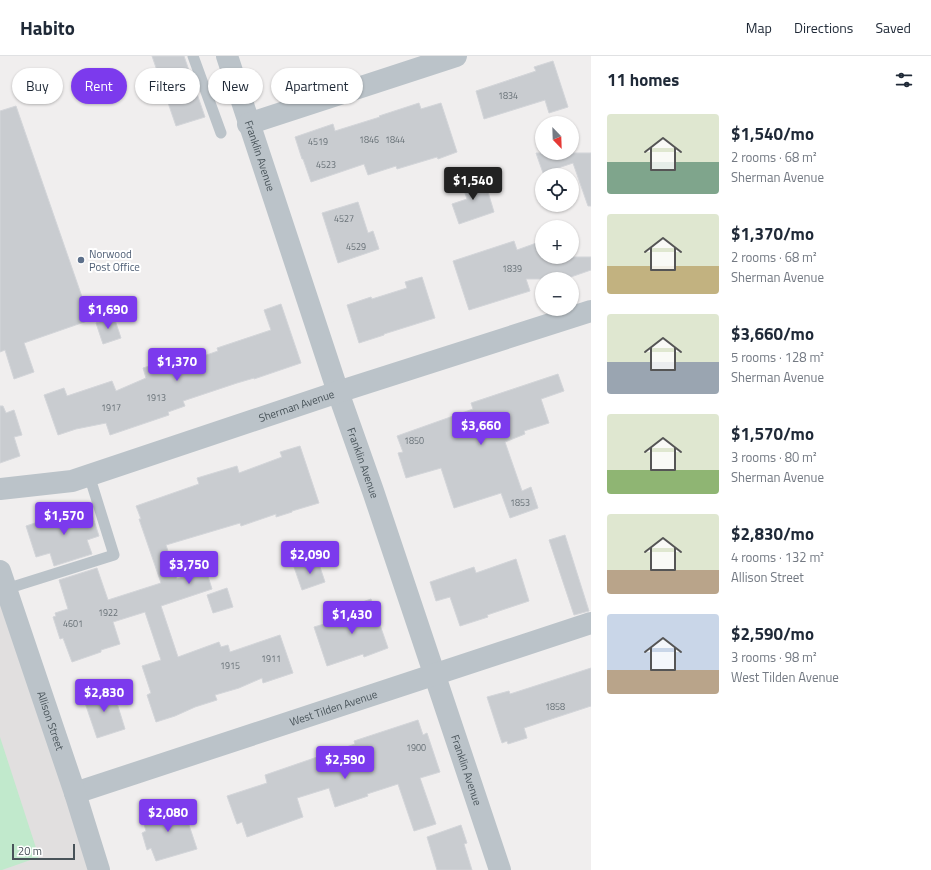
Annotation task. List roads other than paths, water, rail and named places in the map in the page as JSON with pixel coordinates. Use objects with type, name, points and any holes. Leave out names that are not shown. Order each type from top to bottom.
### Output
[{"type":"street","name":"Franklin Avenue","points":[[227,56],[248,124],[500,870]]},
{"type":"street","points":[[248,124],[456,56]]},
{"type":"street","name":"Sherman Avenue","points":[[0,489],[72,481],[338,392],[591,311]]},
{"type":"street","name":"Allison Street","points":[[3,580],[75,793],[99,870]]},
{"type":"street","name":"West Tilden Avenue","points":[[75,793],[591,623]]},
{"type":"lane","points":[[193,56],[221,134]]},
{"type":"lane","points":[[3,580],[114,555],[89,475]]},
{"type":"place","name":"Norwood Post Office","points":[[81,260]]}]
